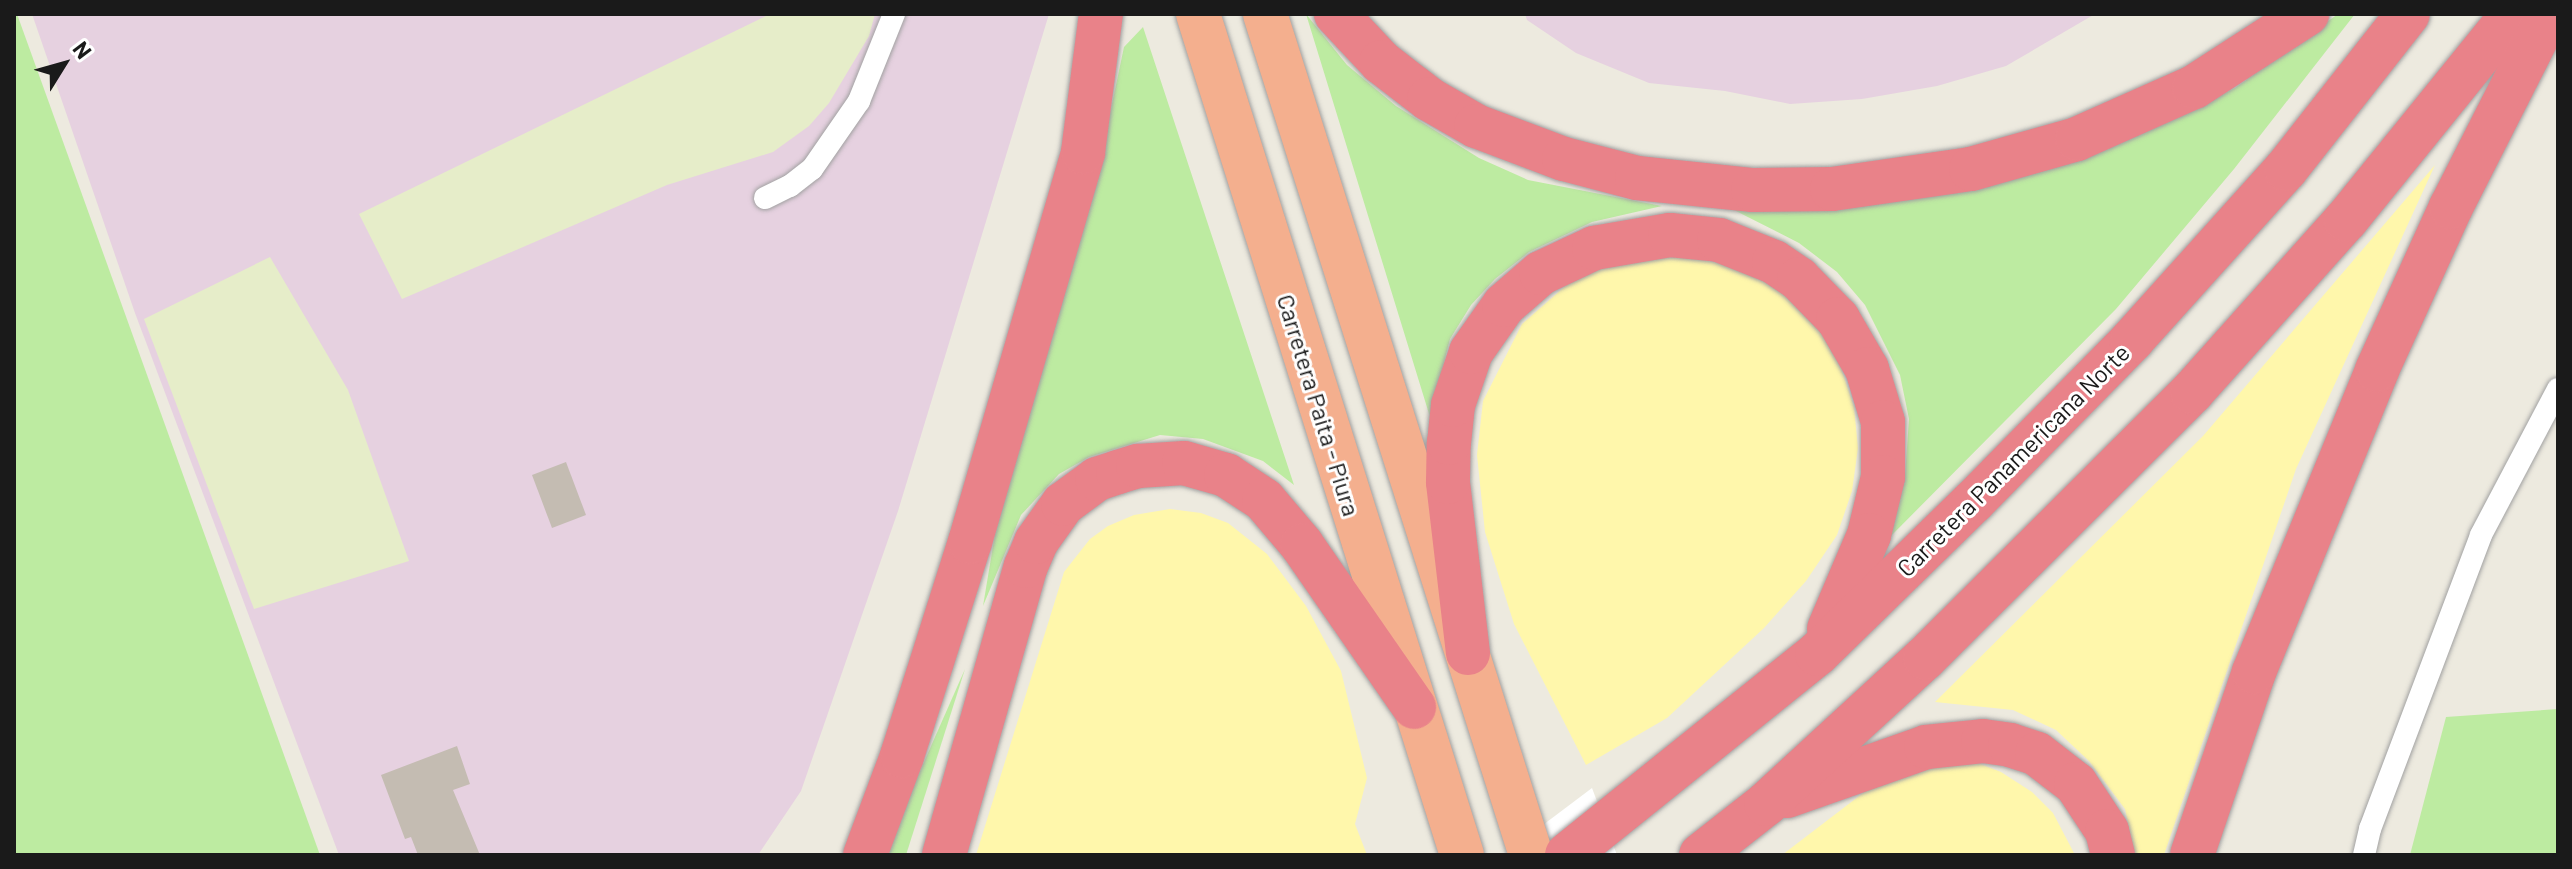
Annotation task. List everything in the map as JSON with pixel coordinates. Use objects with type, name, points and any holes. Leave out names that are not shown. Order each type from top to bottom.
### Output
[{"type":"highway","points":[[865,855],[902,756],[970,542],[1083,152],[1101,14]]},
{"type":"highway","name":"Carretera Paita - Piura","points":[[1198,14],[1462,855]]},
{"type":"highway","points":[[1265,14],[1531,855]]},
{"type":"highway","points":[[1336,14],[1381,62],[1429,99],[1487,131],[1564,159],[1637,178],[1753,190],[1832,189],[1906,179],[1971,169],[2065,143],[2134,117],[2194,87],[2307,14]]},
{"type":"highway","name":"Carretera Panamericana Norte","points":[[1583,843],[1817,654],[2132,340],[2286,169],[2408,14]]},
{"type":"highway","points":[[1701,855],[1766,804],[1925,658],[2192,392],[2346,220],[2513,14]]},
{"type":"highway","points":[[2192,855],[2260,657],[2371,384],[2451,207],[2549,14]]},
{"type":"highway","points":[[1468,653],[1448,469],[1453,405],[1471,352],[1504,305],[1551,267],[1594,248],[1670,235],[1719,240],[1774,262],[1799,279],[1821,298],[1855,343],[1878,397],[1885,448],[1877,511],[1845,595],[1817,654]]},
{"type":"highway","points":[[944,855],[1026,566],[1036,542],[1063,504],[1097,479],[1118,472],[1138,466],[1184,463],[1226,475],[1264,500],[1302,545],[1414,707]]},
{"type":"highway","points":[[1766,804],[1926,747],[1983,741],[2010,745],[2037,754],[2076,784],[2107,831],[2113,855]]},
{"type":"lane","points":[[765,198],[790,186],[812,169],[859,101],[894,14]]},
{"type":"lane","points":[[2364,855],[2375,815],[2481,535],[2558,389]]},
{"type":"shaded area","points":[[32,14],[1049,14],[898,511],[801,791],[758,855],[339,855],[135,313]]},
{"type":"shaded area","points":[[1525,14],[2095,14],[2006,66],[1937,86],[1862,99],[1790,104],[1725,91],[1649,83],[1576,53],[1527,20]]},
{"type":"green space","points":[[14,14],[17,14],[320,855],[14,855]]},
{"type":"green space","points":[[770,14],[875,14],[869,36],[829,103],[809,126],[773,152],[667,185],[402,299],[359,214]]},
{"type":"green space","points":[[1306,14],[1347,65],[1396,106],[1479,158],[1528,180],[1662,206],[1592,222],[1529,252],[1495,279],[1471,305],[1450,339],[1430,417]]},
{"type":"green space","points":[[2338,14],[2355,14],[2234,169],[2116,309],[1885,542],[1905,475],[1909,419],[1900,375],[1865,305],[1837,272],[1799,243],[1734,210],[1835,209],[2125,141],[2235,88]]},
{"type":"green space","points":[[1143,27],[1294,485],[1263,461],[1203,439],[1160,435],[1089,457],[1059,474],[1021,515],[983,606],[995,534],[1094,189],[1124,47]]},
{"type":"green space","points":[[270,257],[348,390],[409,561],[254,609],[144,319]]},
{"type":"green space","points":[[965,669],[906,855],[883,855]]},
{"type":"green space","points":[[2558,709],[2558,855],[2410,855],[2446,717]]},
{"type":"sand","points":[[2435,165],[2296,469],[2164,855],[2135,855],[2125,809],[2089,761],[2056,730],[2013,710],[1935,702],[2203,436]]},
{"type":"sand","points":[[1687,257],[1733,266],[1767,281],[1799,306],[1823,335],[1841,368],[1854,407],[1858,448],[1852,491],[1837,535],[1806,581],[1764,628],[1667,718],[1586,765],[1514,624],[1485,532],[1477,455],[1483,401],[1522,324],[1579,274],[1646,259]]},
{"type":"sand","points":[[1170,509],[1201,513],[1228,523],[1267,554],[1306,606],[1341,671],[1367,778],[1355,824],[1367,855],[976,855],[1064,572],[1090,539],[1108,526],[1134,515]]},
{"type":"sand","points":[[1926,760],[1970,760],[2001,772],[2032,792],[2053,813],[2075,855],[1782,855],[1867,790]]},
{"type":"pier","points":[[1592,788],[1617,855],[1503,855]]},
{"type":"building","points":[[566,462],[586,515],[552,528],[532,475]]},
{"type":"building","points":[[457,746],[470,784],[453,790],[480,855],[418,855],[411,837],[405,839],[381,775]]}]
